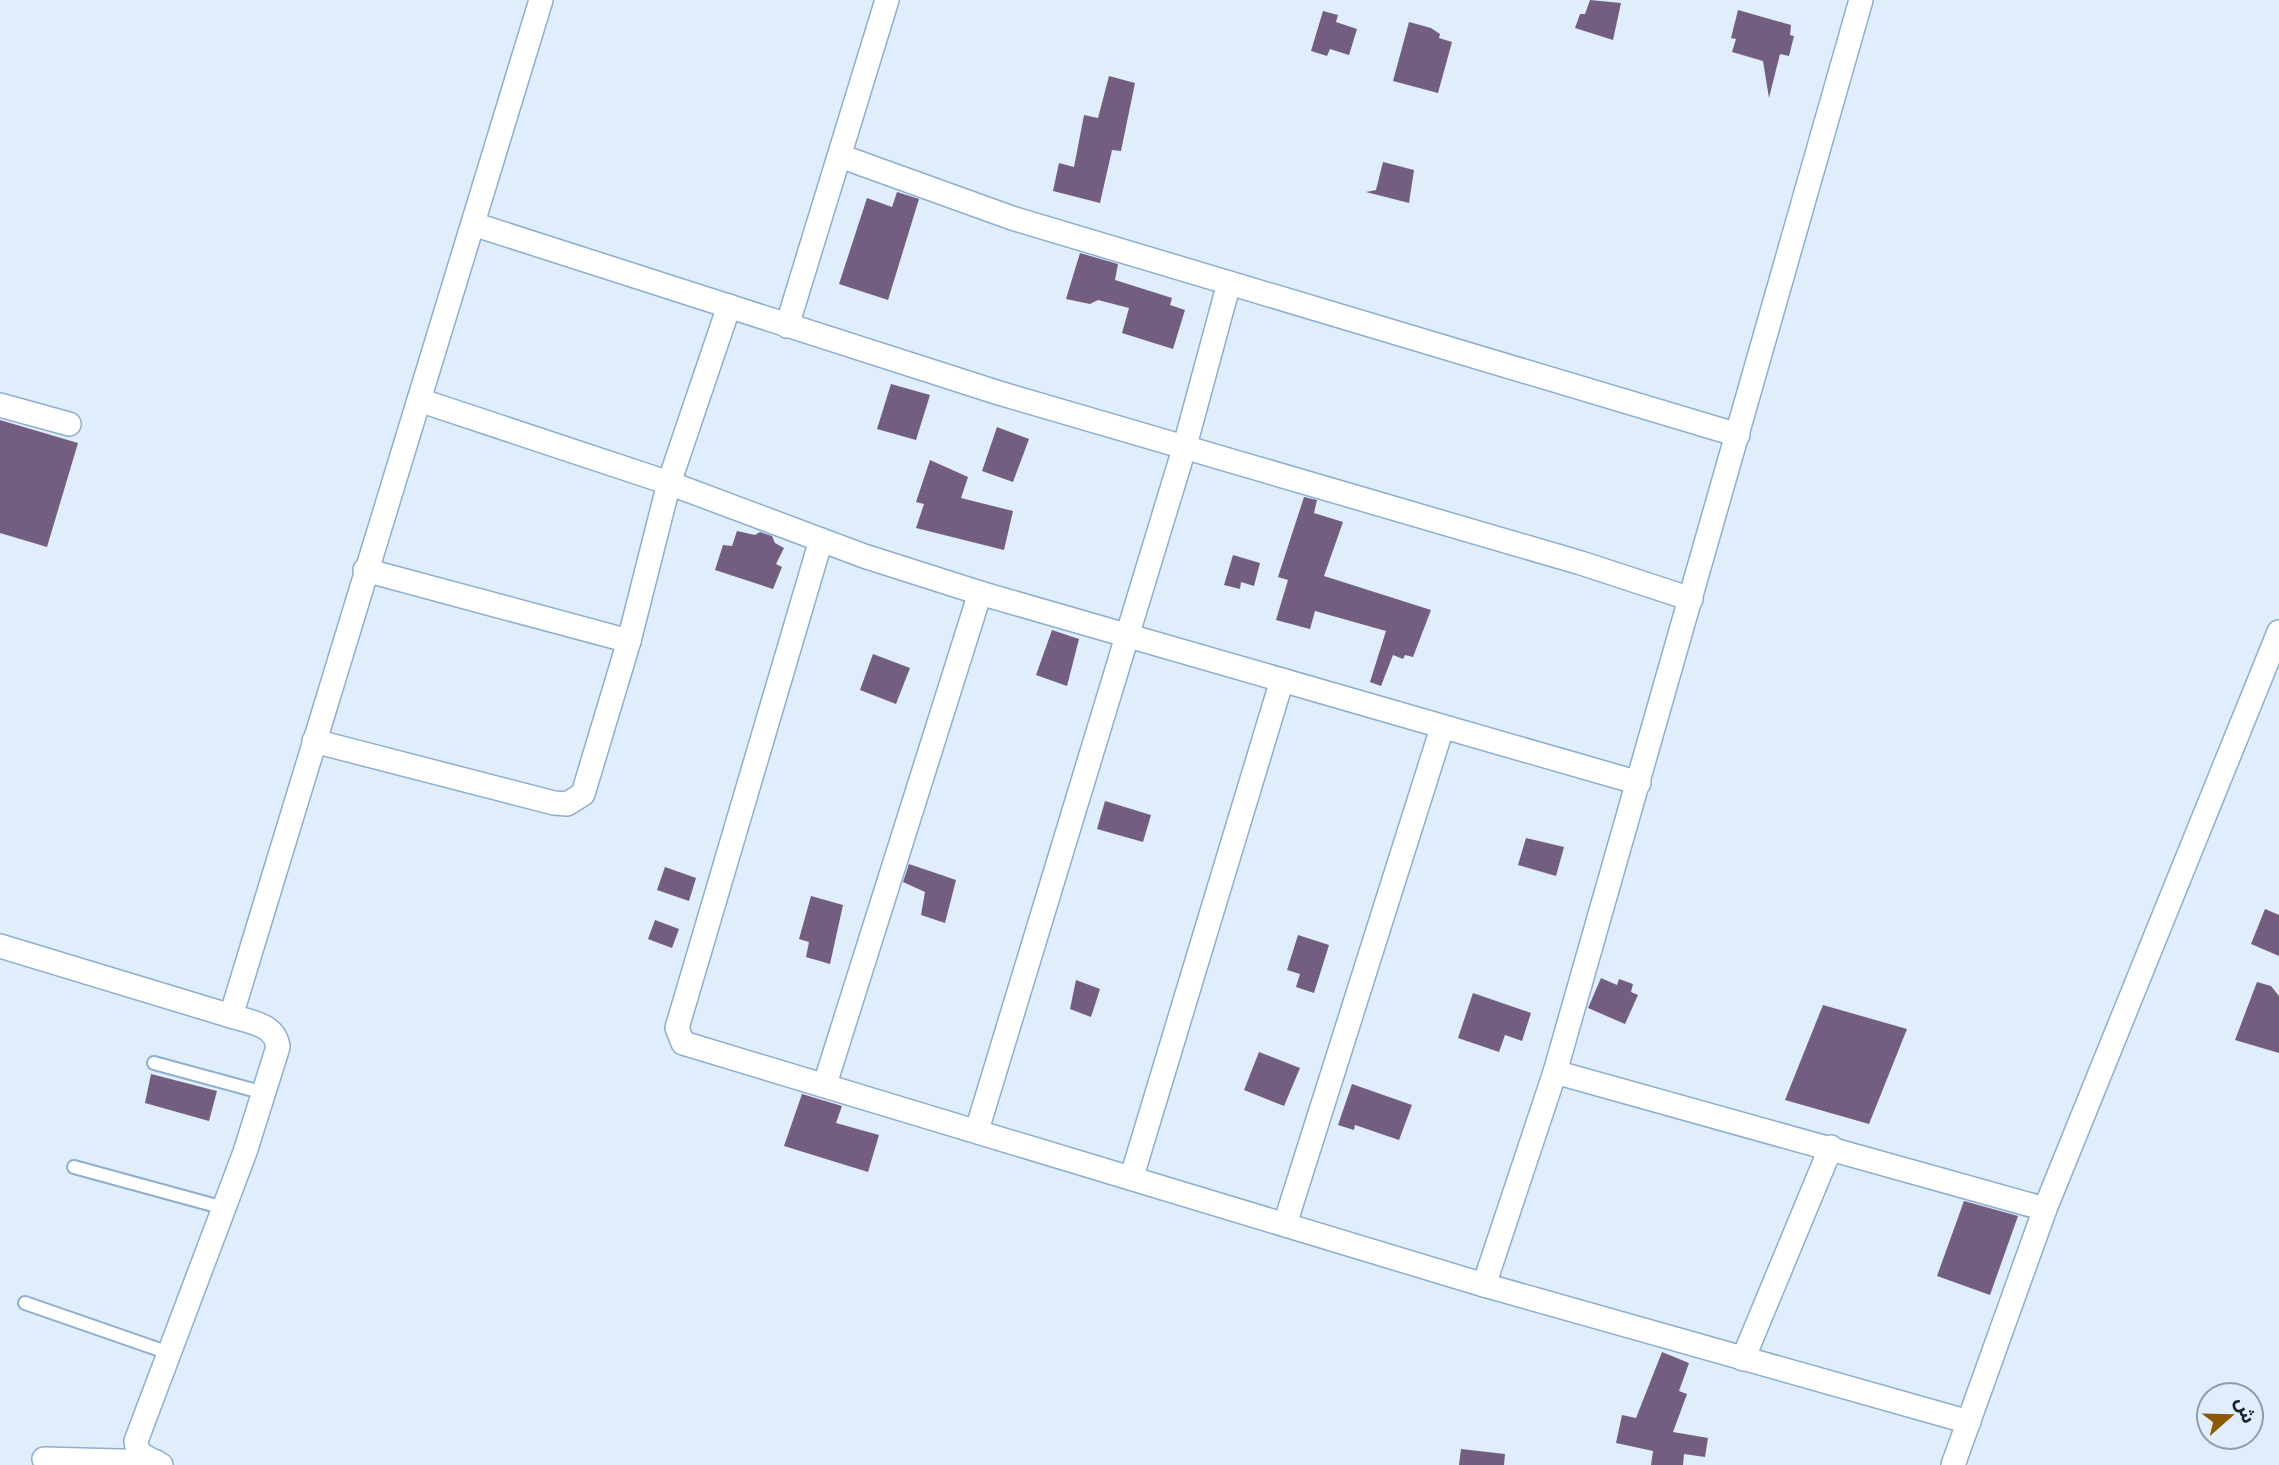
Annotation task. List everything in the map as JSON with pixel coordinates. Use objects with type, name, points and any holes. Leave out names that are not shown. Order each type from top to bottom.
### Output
[{"type":"street","points":[[231,1016],[541,0]]},
{"type":"street","points":[[788,326],[887,0]]},
{"type":"street","points":[[1484,1285],[1555,1072],[1861,0]]},
{"type":"street","points":[[840,156],[1012,218],[1738,435]]},
{"type":"street","points":[[473,224],[788,326],[1184,449],[1581,563],[1691,600]]},
{"type":"street","points":[[977,1130],[1184,449],[1229,283]]},
{"type":"street","points":[[314,741],[567,804],[583,794],[629,641],[669,483],[729,306]]},
{"type":"street","points":[[419,400],[669,483],[821,540],[980,593],[1639,783]]},
{"type":"street","points":[[0,405],[69,424]]},
{"type":"street","points":[[821,540],[677,1028],[679,1039],[689,1045],[1132,1176],[1484,1285],[1969,1422]]},
{"type":"street","points":[[365,570],[629,641]]},
{"type":"street","points":[[825,1084],[980,593]]},
{"type":"street","points":[[1953,1465],[2045,1209],[2279,632]]},
{"type":"street","points":[[1132,1176],[1282,680]]},
{"type":"street","points":[[1285,1224],[1442,728]]},
{"type":"street","points":[[0,946],[231,1016],[267,1028],[277,1038],[278,1047],[264,1093],[135,1447],[138,1453],[159,1464]]},
{"type":"street","points":[[1555,1072],[2045,1209]]},
{"type":"street","points":[[1743,1359],[1831,1147]]},
{"type":"street","points":[[44,1459],[159,1464]]},
{"type":"lane","points":[[154,1063],[264,1093]]},
{"type":"lane","points":[[74,1167],[224,1208]]},
{"type":"lane","points":[[25,1303],[169,1353]]},
{"type":"building","points":[[1590,0],[1621,3],[1613,40],[1575,28],[1580,14],[1585,14]]},
{"type":"building","points":[[1738,10],[1791,25],[1790,35],[1794,36],[1789,56],[1780,54],[1769,98],[1763,61],[1732,52],[1736,39],[1731,38]]},
{"type":"building","points":[[1323,11],[1338,15],[1336,22],[1357,29],[1349,55],[1330,49],[1327,56],[1311,51]]},
{"type":"building","points":[[1409,22],[1431,28],[1440,34],[1439,38],[1452,42],[1438,93],[1393,81]]},
{"type":"building","points":[[1109,76],[1135,83],[1121,151],[1112,150],[1100,203],[1053,191],[1059,163],[1074,167],[1084,115],[1098,118]]},
{"type":"building","points":[[1383,162],[1414,170],[1409,203],[1366,192],[1376,190]]},
{"type":"building","points":[[897,192],[919,199],[888,300],[839,284],[867,198],[892,207]]},
{"type":"building","points":[[1080,253],[1118,264],[1115,280],[1172,298],[1170,305],[1185,310],[1173,349],[1122,333],[1129,308],[1098,300],[1090,304],[1066,299]]},
{"type":"building","points":[[891,384],[930,395],[916,440],[877,429]]},
{"type":"building","points":[[0,420],[78,443],[47,547],[0,533]]},
{"type":"building","points":[[997,427],[1029,439],[1013,482],[982,471]]},
{"type":"building","points":[[930,460],[968,477],[961,498],[1013,511],[1004,550],[916,528],[924,504],[916,502]]},
{"type":"building","points":[[1304,497],[1317,500],[1314,513],[1343,522],[1324,576],[1431,610],[1413,657],[1405,655],[1403,659],[1393,655],[1381,686],[1370,682],[1386,631],[1315,611],[1310,629],[1276,620],[1288,580],[1278,577]]},
{"type":"building","points":[[737,531],[755,535],[760,532],[772,536],[775,543],[784,548],[776,564],[782,567],[773,589],[715,570],[723,545],[732,546]]},
{"type":"building","points":[[1233,555],[1260,563],[1254,586],[1241,582],[1240,589],[1224,585]]},
{"type":"building","points":[[1052,630],[1079,639],[1067,686],[1036,675]]},
{"type":"building","points":[[873,654],[910,668],[896,704],[860,690]]},
{"type":"building","points":[[1105,801],[1151,815],[1143,842],[1097,829]]},
{"type":"building","points":[[1526,838],[1564,847],[1556,876],[1518,865]]},
{"type":"building","points":[[909,864],[956,880],[945,923],[921,915],[925,892],[903,882]]},
{"type":"building","points":[[665,867],[696,878],[689,901],[657,890]]},
{"type":"building","points":[[811,896],[843,905],[830,964],[806,957],[809,942],[799,939]]},
{"type":"building","points":[[2265,909],[2279,915],[2279,956],[2251,944]]},
{"type":"building","points":[[655,920],[679,929],[672,948],[648,939]]},
{"type":"building","points":[[1298,935],[1329,945],[1314,993],[1296,987],[1300,974],[1287,970]]},
{"type":"building","points":[[1601,978],[1617,985],[1619,979],[1633,984],[1631,992],[1638,995],[1625,1024],[1588,1008]]},
{"type":"building","points":[[1076,980],[1100,989],[1091,1017],[1070,1009]]},
{"type":"building","points":[[2257,982],[2271,986],[2279,996],[2279,1053],[2235,1040]]},
{"type":"building","points":[[1473,993],[1531,1013],[1522,1041],[1505,1035],[1499,1052],[1458,1038]]},
{"type":"building","points":[[1823,1005],[1907,1029],[1869,1124],[1785,1100]]},
{"type":"building","points":[[1259,1052],[1300,1068],[1284,1106],[1244,1090]]},
{"type":"building","points":[[151,1074],[217,1091],[209,1121],[145,1103]]},
{"type":"building","points":[[1352,1084],[1412,1105],[1399,1140],[1355,1125],[1354,1130],[1338,1125]]},
{"type":"building","points":[[802,1094],[842,1106],[836,1123],[879,1135],[868,1172],[784,1146]]},
{"type":"building","points":[[1964,1201],[2018,1216],[1990,1295],[1937,1276]]},
{"type":"building","points":[[1662,1352],[1689,1363],[1679,1391],[1687,1394],[1673,1432],[1708,1438],[1705,1457],[1684,1454],[1683,1465],[1651,1465],[1653,1451],[1616,1443],[1622,1415],[1636,1418]]},
{"type":"building","points":[[1461,1449],[1505,1454],[1504,1465],[1459,1465]]}]
